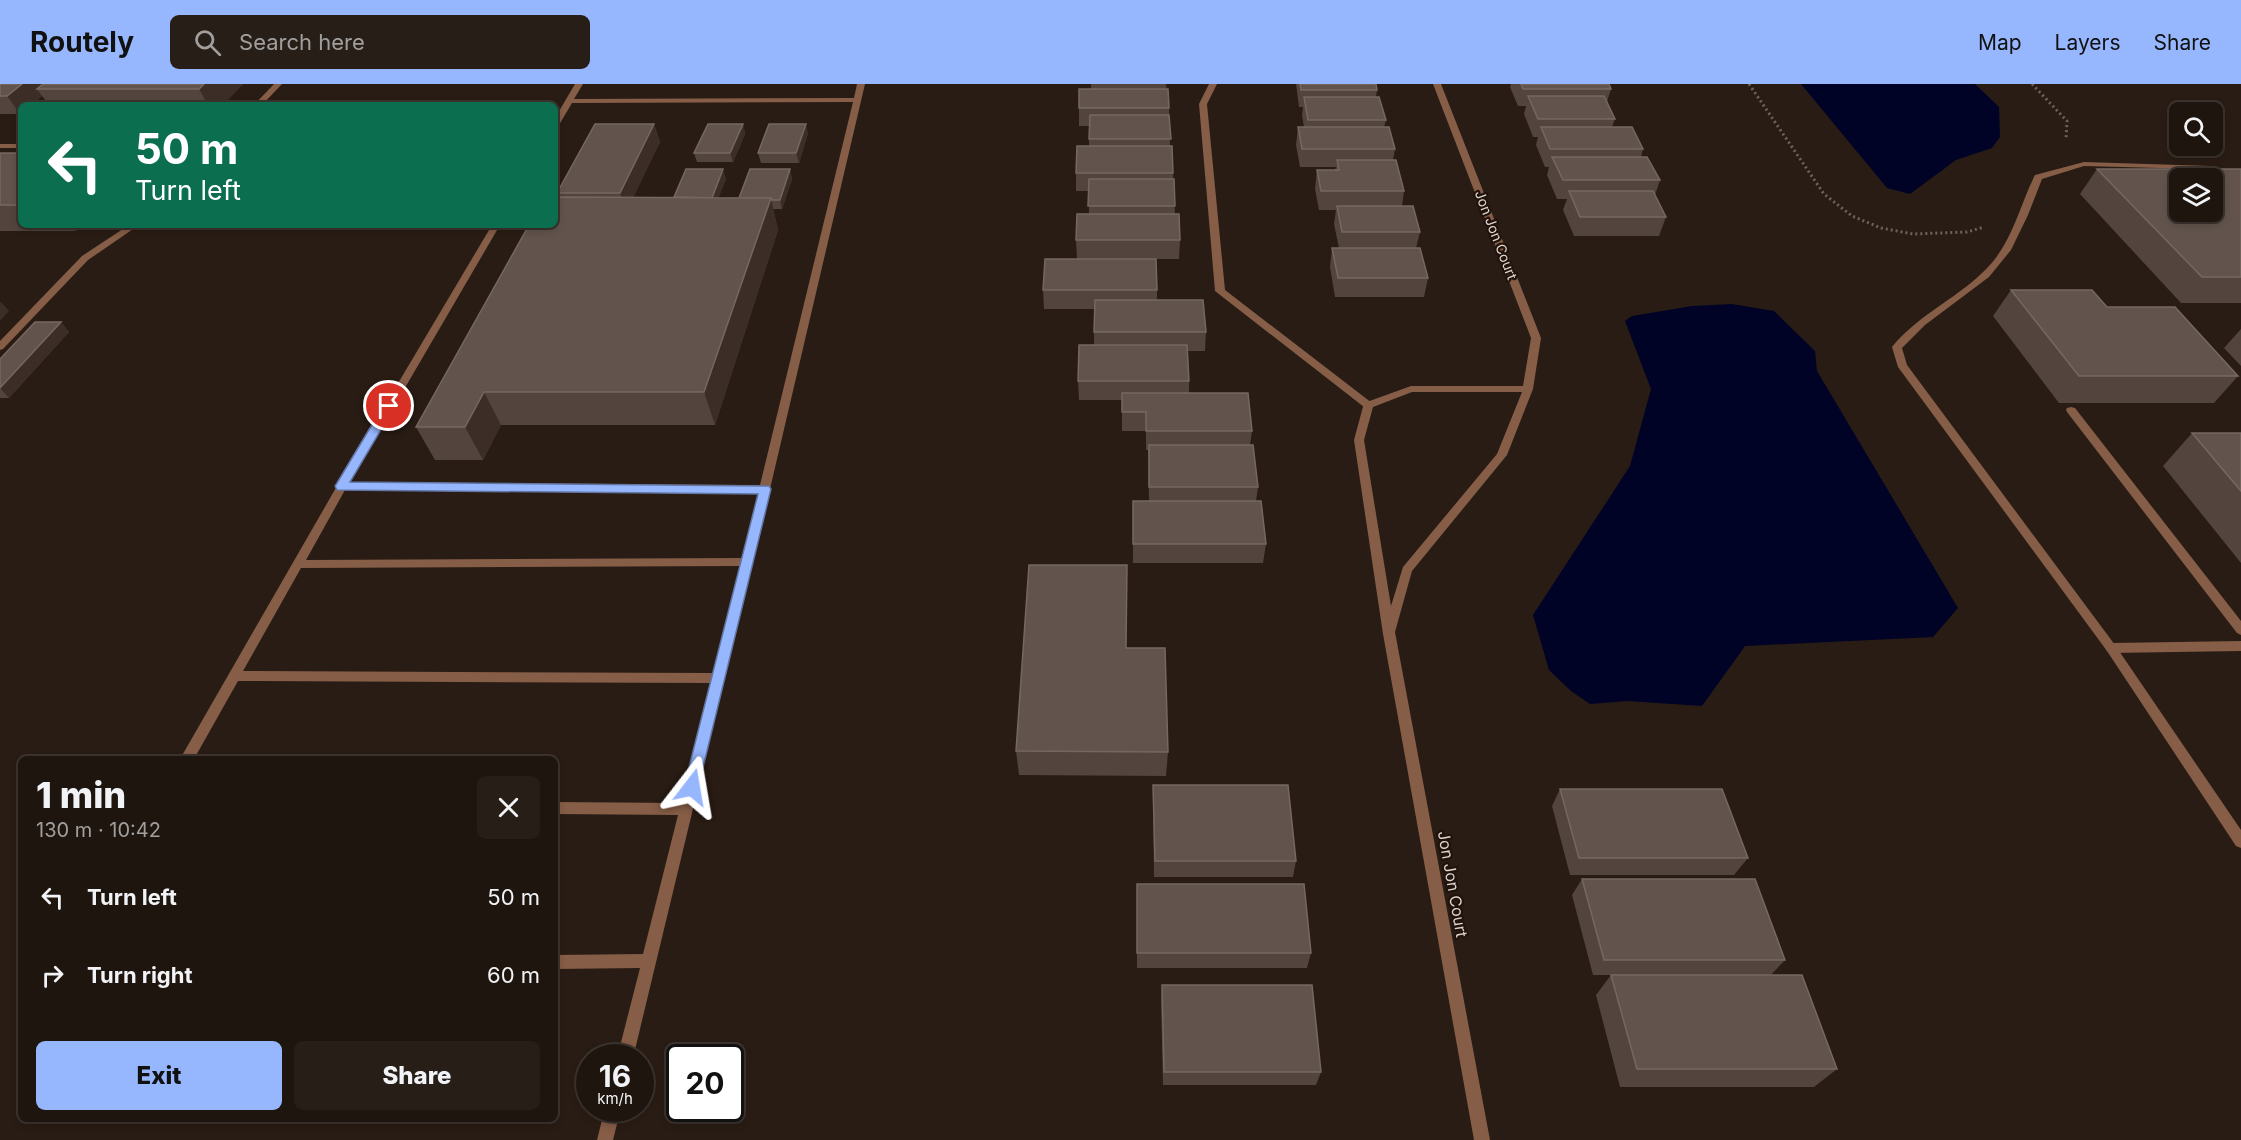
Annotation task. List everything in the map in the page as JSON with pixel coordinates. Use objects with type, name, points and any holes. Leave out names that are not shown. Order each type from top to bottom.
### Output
[{"type":"street","points":[[261,102],[278,84]]},
{"type":"street","points":[[558,120],[579,84]]},
{"type":"street","points":[[628,1044],[765,489],[861,84]]},
{"type":"street","points":[[1213,84],[1203,104],[1220,291],[1368,405],[1411,389],[1528,389]]},
{"type":"street","name":"Jon Jon Court","points":[[1389,634],[1407,570],[1502,454],[1528,389],[1536,338],[1437,84]]},
{"type":"street","points":[[569,101],[857,100]]},
{"type":"street","points":[[0,146],[18,146]]},
{"type":"street","points":[[2241,183],[2211,168],[2084,164],[2038,177],[2016,232],[2006,250],[1986,274],[1922,323],[1897,347],[1902,365],[2111,648],[2241,842]]},
{"type":"street","points":[[0,347],[85,258],[130,228]]},
{"type":"street","points":[[189,756],[300,564],[342,486],[494,228]]},
{"type":"street","name":"Jon Jon Court","points":[[1368,405],[1359,440],[1389,634],[1482,1140]]},
{"type":"street","points":[[2071,410],[2241,630]]},
{"type":"street","points":[[342,486],[765,489]]},
{"type":"street","points":[[300,564],[747,562]]},
{"type":"street","points":[[2111,648],[2241,646]]},
{"type":"street","points":[[234,676],[719,678]]},
{"type":"street","points":[[558,808],[686,809]]},
{"type":"street","points":[[558,962],[649,961]]},
{"type":"street","points":[[605,1140],[610,1122]]},
{"type":"path","points":[[1749,84],[1824,194],[1840,210],[1871,226],[1907,235],[1972,232],[1992,224]]},
{"type":"water","points":[[1801,84],[1975,84],[1999,107],[2000,137],[1992,148],[1956,160],[1910,194],[1887,188]]},
{"type":"water","points":[[1732,304],[1774,311],[1815,351],[1817,371],[1958,608],[1933,637],[1745,646],[1702,706],[1627,701],[1590,704],[1571,691],[1549,670],[1533,615],[1630,466],[1651,389],[1625,321],[1632,316],[1692,306]]},
{"type":"building","points":[[0,84],[22,84],[7,96],[0,96]]},
{"type":"building","points":[[43,84],[204,84],[199,89],[37,89]]},
{"type":"building","points":[[1300,84],[1376,84],[1377,90],[1301,90]]},
{"type":"building","points":[[1521,84],[1609,84],[1611,89],[1523,89]]},
{"type":"building","points":[[1079,89],[1168,89],[1169,108],[1079,108]]},
{"type":"building","points":[[1528,96],[1604,96],[1615,119],[1538,119]]},
{"type":"building","points":[[1304,97],[1379,97],[1386,120],[1308,120]]},
{"type":"building","points":[[1090,115],[1169,115],[1171,139],[1089,139]]},
{"type":"building","points":[[595,124],[654,124],[620,193],[558,193]]},
{"type":"building","points":[[708,124],[743,124],[730,153],[694,153]]},
{"type":"building","points":[[769,124],[806,124],[796,153],[758,153]]},
{"type":"building","points":[[1298,127],[1389,127],[1395,149],[1302,149]]},
{"type":"building","points":[[1541,127],[1632,127],[1643,149],[1550,149]]},
{"type":"building","points":[[1077,146],[1172,146],[1173,173],[1076,173]]},
{"type":"building","points":[[0,153],[18,153],[18,205],[0,205]]},
{"type":"building","points":[[1552,157],[1647,157],[1660,180],[1563,180]]},
{"type":"building","points":[[1337,160],[1396,160],[1404,191],[1321,191],[1317,170],[1339,170]]},
{"type":"building","points":[[686,169],[723,169],[712,198],[674,197]]},
{"type":"building","points":[[750,169],[790,169],[780,200],[739,198]]},
{"type":"building","points":[[2097,169],[2169,169],[2169,222],[2223,222],[2223,169],[2241,169],[2241,277],[2202,277]]},
{"type":"building","points":[[1089,179],[1174,179],[1175,206],[1088,206]]},
{"type":"building","points":[[1569,191],[1653,191],[1666,217],[1580,217]]},
{"type":"building","points":[[558,197],[771,198],[704,392],[484,392],[465,427],[416,427],[527,228],[558,228]]},
{"type":"building","points":[[1337,206],[1413,206],[1420,232],[1342,232]]},
{"type":"building","points":[[1077,214],[1179,214],[1180,240],[1076,240]]},
{"type":"building","points":[[1332,248],[1420,248],[1428,278],[1338,278]]},
{"type":"building","points":[[1045,259],[1156,259],[1157,290],[1043,290]]},
{"type":"building","points":[[2011,290],[2092,290],[2107,307],[2175,307],[2238,376],[2079,376]]},
{"type":"building","points":[[1095,300],[1203,300],[1206,332],[1094,332]]},
{"type":"building","points":[[35,322],[61,322],[0,388],[0,359]]},
{"type":"building","points":[[1079,345],[1187,345],[1189,381],[1078,381]]},
{"type":"building","points":[[1122,393],[1248,393],[1252,431],[1146,431],[1146,412],[1122,412]]},
{"type":"building","points":[[2192,433],[2241,433],[2241,491]]},
{"type":"building","points":[[1149,445],[1253,445],[1258,487],[1149,487]]},
{"type":"building","points":[[1133,501],[1261,501],[1266,544],[1133,544]]},
{"type":"building","points":[[1029,565],[1127,565],[1126,648],[1165,648],[1168,752],[1016,751]]},
{"type":"building","points":[[1153,785],[1288,785],[1296,861],[1155,861]]},
{"type":"building","points":[[1560,789],[1722,789],[1748,858],[1579,858]]},
{"type":"building","points":[[1582,879],[1755,879],[1785,960],[1604,960]]},
{"type":"building","points":[[1137,884],[1304,884],[1311,953],[1137,953]]},
{"type":"building","points":[[1611,975],[1802,975],[1837,1069],[1637,1069]]},
{"type":"building","points":[[1162,985],[1312,985],[1321,1072],[1164,1072]]},
{"type":"route","points":[[389,406],[342,486],[765,489],[692,787]]}]
